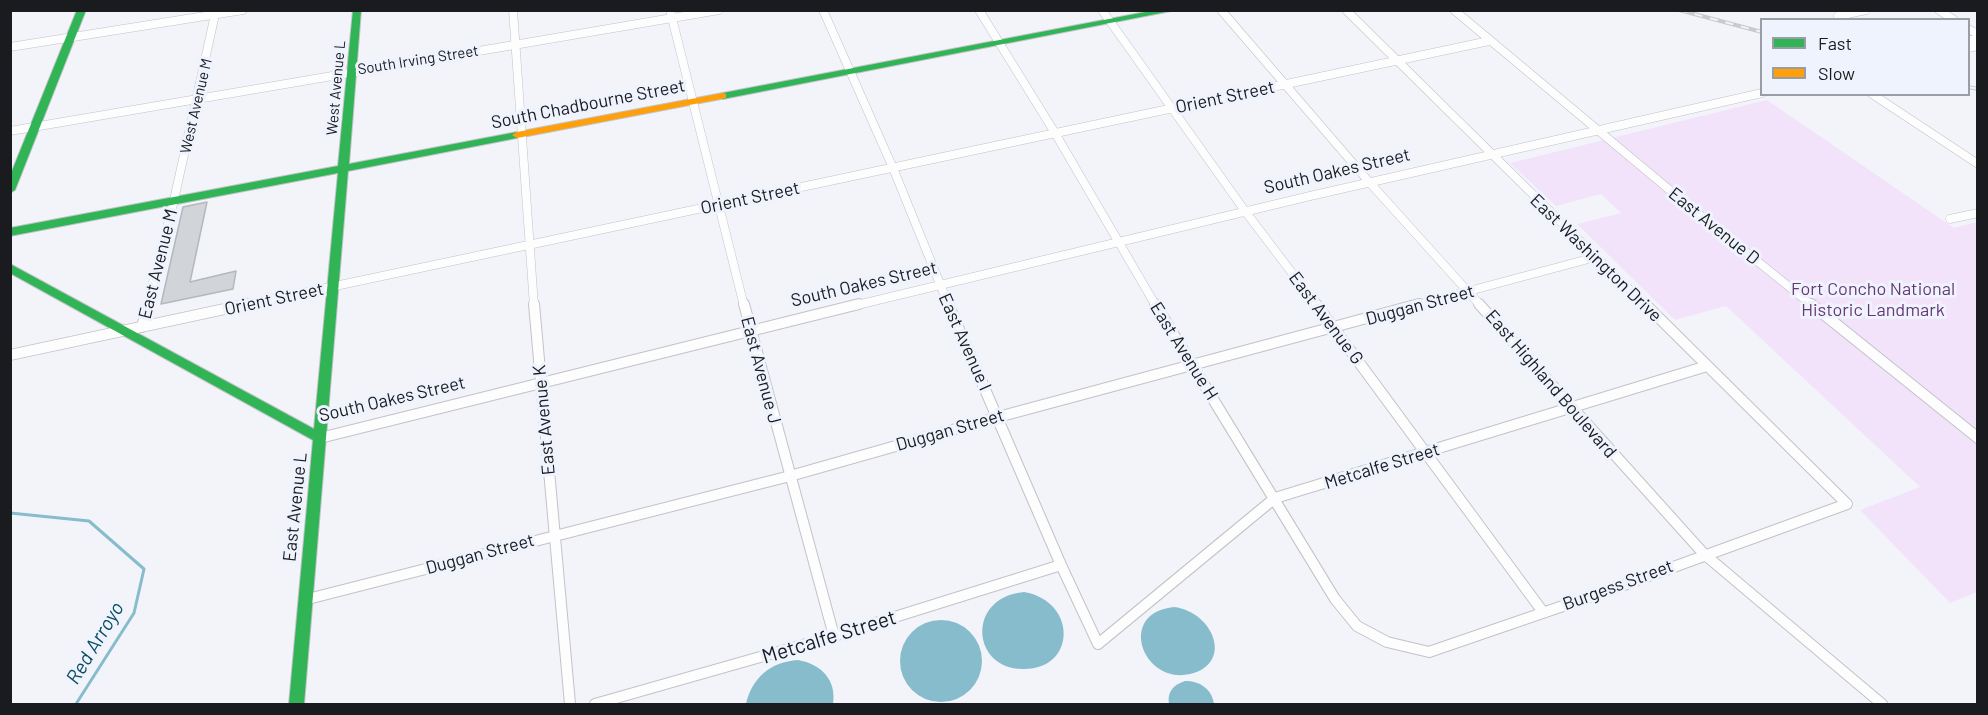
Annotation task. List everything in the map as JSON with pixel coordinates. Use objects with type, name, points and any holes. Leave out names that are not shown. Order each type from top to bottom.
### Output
[{"type":"main road","points":[[10,190],[82,10]]},
{"type":"main road","name":"West Avenue L","points":[[344,169],[357,10]]},
{"type":"main road","name":"South Chadbourne Street","points":[[10,232],[1172,10]]},
{"type":"main road","name":"East Avenue L","points":[[296,705],[344,169]]},
{"type":"main road","name":"South Oakes Street","points":[[10,268],[320,438]]},
{"type":"street","points":[[10,47],[243,10]]},
{"type":"street","name":"East Avenue K","points":[[513,10],[540,382],[570,705]]},
{"type":"street","name":"East Avenue J","points":[[670,10],[750,329],[834,636]]},
{"type":"street","name":"South Irving Street","points":[[10,131],[719,10]]},
{"type":"street","name":"East Avenue I","points":[[823,10],[893,168],[940,285],[1061,566],[1098,644]]},
{"type":"street","name":"East Avenue H","points":[[979,10],[1055,133],[1117,242],[1335,599],[1357,626],[1387,642]]},
{"type":"street","name":"East Avenue G","points":[[1102,10],[1245,211],[1543,612]]},
{"type":"street","name":"East Highland Boulevard","points":[[1221,10],[1370,183],[1704,554],[1882,705]]},
{"type":"street","name":"East Washington Drive","points":[[1346,10],[1847,504]]},
{"type":"street","name":"East Avenue D","points":[[1454,10],[1690,207],[1977,438]]},
{"type":"street","points":[[1830,10],[1841,18],[1866,10]]},
{"type":"street","name":"West Avenue M","points":[[174,200],[216,13]]},
{"type":"street","name":"Orient Street","points":[[10,355],[1489,41]]},
{"type":"street","name":"South Oakes Street","points":[[320,438],[750,329],[1429,168],[1602,132],[1760,93]]},
{"type":"street","points":[[1875,96],[1977,164]]},
{"type":"street","name":"East Avenue M","points":[[142,327],[174,200]]},
{"type":"street","points":[[1950,219],[1977,213]]},
{"type":"street","name":"Duggan Street","points":[[304,600],[555,534],[790,476],[998,417],[1596,257]]},
{"type":"street","name":"Metcalfe Street","points":[[1098,644],[1275,498],[1707,366]]},
{"type":"street","name":"Burgess Street","points":[[1387,642],[1429,652],[1624,585],[1704,554],[1847,504]]},
{"type":"street","name":"Metcalfe Street","points":[[595,705],[834,636],[1061,566]]},
{"type":"green space","name":"Fort Concho National Historic Landmark","points":[[1767,100],[1954,228],[1977,222],[1977,592],[1950,603],[1860,510],[1920,487],[1726,306],[1675,320],[1577,224],[1621,213],[1601,194],[1556,206],[1510,163]]},
{"type":"water","points":[[1024,592],[1041,598],[1054,608],[1061,620],[1064,634],[1061,647],[1054,658],[1041,666],[1024,669],[1006,666],[993,658],[985,646],[982,633],[985,619],[992,606],[1005,597]]},
{"type":"water","points":[[1174,607],[1200,618],[1213,639],[1215,650],[1212,660],[1204,668],[1190,674],[1173,675],[1160,669],[1149,659],[1143,647],[1141,634],[1145,622],[1156,612]]},
{"type":"water","points":[[941,620],[957,623],[970,632],[979,645],[982,661],[979,677],[970,690],[957,699],[941,702],[925,699],[912,690],[903,677],[900,661],[903,645],[912,632],[925,623]]},
{"type":"water","points":[[798,660],[814,665],[826,674],[834,695],[833,704],[746,704],[753,686],[764,673],[779,664]]},
{"type":"water","points":[[1185,681],[1196,682],[1208,690],[1214,704],[1169,704],[1172,690]]},
{"type":"building","points":[[207,202],[190,282],[236,271],[233,289],[161,304],[183,207]]},
{"type":"waterway","name":"Red Arroyo","points":[[10,513],[89,521],[144,569],[134,613],[76,704]]},
{"type":"railway","points":[[1679,10],[1760,31]]},
{"type":"railway","points":[[1970,87],[1978,89]]},
{"type":"traffic: fast","points":[[10,190],[82,10]]},
{"type":"traffic: fast","points":[[296,704],[357,10]]},
{"type":"traffic: fast","points":[[723,96],[1172,10]]},
{"type":"traffic: fast","points":[[10,232],[517,135]]},
{"type":"traffic: fast","points":[[10,268],[320,438]]},
{"type":"traffic: slow","points":[[517,135],[723,96]]}]
